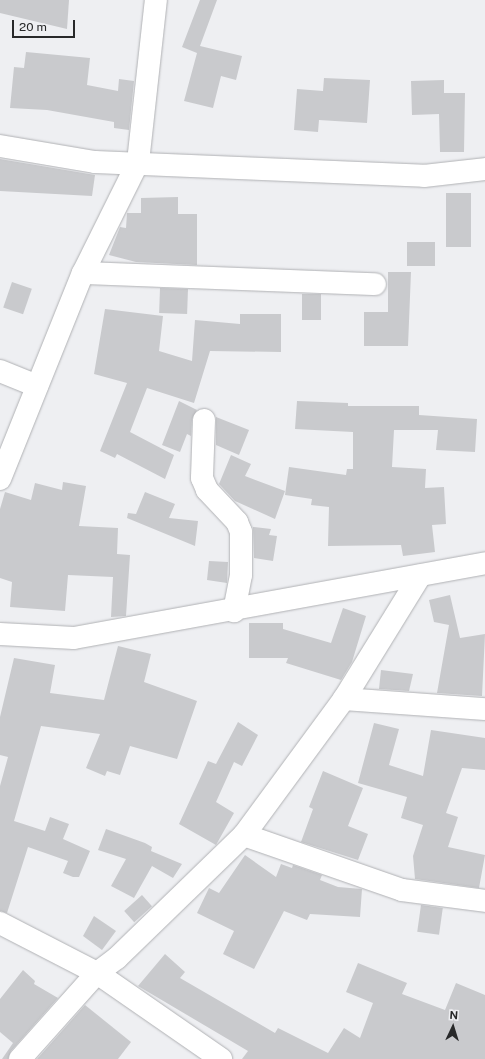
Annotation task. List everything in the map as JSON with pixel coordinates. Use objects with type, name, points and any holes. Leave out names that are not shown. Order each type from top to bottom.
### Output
[{"type":"street","points":[[0,479],[83,273],[138,162],[156,0]]},
{"type":"street","points":[[0,146],[95,162],[138,162],[424,176],[485,169]]},
{"type":"street","points":[[83,273],[375,284]]},
{"type":"street","points":[[0,371],[38,386]]},
{"type":"street","points":[[204,420],[202,478],[207,490],[237,522],[240,532],[241,575],[234,611]]},
{"type":"street","points":[[0,634],[74,638],[234,611],[485,563]]},
{"type":"street","points":[[20,1059],[97,973],[117,958],[244,834],[344,699],[420,576]]},
{"type":"street","points":[[344,699],[485,709]]},
{"type":"street","points":[[244,834],[402,890],[485,901]]},
{"type":"street","points":[[0,923],[97,973],[221,1059]]},
{"type":"building","points":[[0,0],[69,0],[67,29],[0,13]]},
{"type":"building","points":[[200,0],[217,0],[200,46],[242,56],[236,80],[221,76],[213,108],[184,101],[197,53],[182,47]]},
{"type":"building","points":[[26,52],[90,58],[87,85],[118,91],[119,79],[134,81],[129,130],[114,128],[114,122],[47,110],[10,108],[14,67],[24,68]]},
{"type":"building","points":[[324,78],[370,80],[367,123],[319,120],[318,132],[294,130],[297,89],[323,91]]},
{"type":"building","points":[[444,80],[444,93],[465,93],[464,152],[440,152],[439,114],[412,115],[411,81]]},
{"type":"building","points":[[0,159],[95,175],[92,196],[0,191]]},
{"type":"building","points":[[446,193],[471,193],[471,247],[446,247]]},
{"type":"building","points":[[178,197],[178,214],[197,214],[197,265],[136,262],[109,255],[120,227],[126,228],[127,213],[141,213],[141,198]]},
{"type":"building","points":[[407,242],[435,242],[435,266],[407,266]]},
{"type":"building","points":[[388,272],[411,272],[408,346],[364,346],[364,312],[388,312]]},
{"type":"building","points":[[12,282],[32,289],[23,314],[3,308]]},
{"type":"building","points":[[160,288],[188,289],[187,314],[159,313]]},
{"type":"building","points":[[302,294],[321,294],[321,320],[302,320]]},
{"type":"building","points":[[105,309],[163,316],[159,351],[192,361],[195,320],[240,324],[240,314],[281,314],[281,352],[210,351],[194,403],[147,388],[130,432],[174,455],[165,479],[117,454],[115,458],[100,451],[127,383],[94,374]]},
{"type":"building","points":[[179,401],[197,410],[192,419],[191,436],[187,434],[180,452],[162,445]]},
{"type":"building","points":[[297,401],[348,403],[348,406],[419,406],[419,415],[477,419],[475,452],[436,450],[438,430],[394,430],[392,467],[426,469],[425,488],[444,487],[446,524],[432,525],[435,552],[403,556],[401,545],[328,546],[329,507],[311,505],[312,499],[285,495],[289,467],[346,475],[347,469],[353,469],[353,432],[295,429]]},
{"type":"building","points":[[216,417],[249,430],[239,455],[216,445]]},
{"type":"building","points":[[231,455],[251,464],[245,476],[285,491],[275,519],[235,501],[219,484]]},
{"type":"building","points":[[63,482],[86,486],[79,526],[118,528],[117,554],[130,555],[126,616],[111,617],[113,577],[68,575],[65,611],[10,607],[12,582],[0,578],[0,509],[5,492],[31,500],[35,483],[62,490]]},
{"type":"building","points":[[145,492],[175,504],[169,518],[198,521],[195,546],[127,518],[128,513],[136,514]]},
{"type":"building","points":[[253,527],[271,529],[269,535],[277,536],[273,561],[254,558]]},
{"type":"building","points":[[209,561],[228,562],[227,583],[207,580]]},
{"type":"building","points":[[450,595],[460,638],[485,634],[482,696],[437,693],[449,625],[434,622],[429,600]]},
{"type":"building","points":[[343,608],[366,616],[352,662],[341,680],[286,663],[288,658],[249,658],[249,623],[283,623],[283,629],[331,643]]},
{"type":"building","points":[[118,646],[151,654],[144,682],[197,701],[177,759],[130,746],[120,775],[107,771],[105,776],[86,768],[100,734],[41,726],[14,821],[45,831],[50,817],[69,824],[63,839],[90,851],[79,877],[73,877],[63,873],[68,861],[28,847],[7,913],[0,911],[0,786],[8,757],[0,755],[0,717],[14,658],[55,665],[50,693],[104,700]]},
{"type":"building","points":[[381,670],[413,674],[409,691],[379,689]]},
{"type":"building","points":[[238,722],[258,735],[242,766],[234,762],[216,802],[234,813],[216,845],[179,824],[208,761],[216,764]]},
{"type":"building","points":[[374,723],[399,729],[389,765],[423,776],[431,730],[485,738],[485,770],[462,768],[446,813],[458,817],[448,847],[485,855],[479,888],[415,879],[413,856],[423,825],[401,818],[407,797],[358,783]]},
{"type":"building","points":[[323,771],[363,788],[348,826],[368,834],[358,860],[301,842],[313,809],[309,807]]},
{"type":"building","points":[[106,829],[145,843],[152,847],[151,851],[182,864],[173,878],[152,866],[134,898],[111,886],[126,859],[98,850]]},
{"type":"building","points":[[245,855],[276,877],[281,864],[292,868],[293,865],[322,875],[320,880],[338,887],[362,889],[360,917],[310,914],[307,920],[284,911],[254,969],[223,954],[234,931],[197,913],[209,888],[219,893]]},
{"type":"building","points":[[142,895],[152,906],[134,922],[124,911]]},
{"type":"building","points":[[421,905],[443,908],[439,935],[417,932]]},
{"type":"building","points":[[94,916],[116,931],[102,950],[83,936]]},
{"type":"building","points":[[165,954],[185,972],[180,978],[275,1033],[278,1028],[328,1053],[344,1028],[360,1038],[373,1003],[346,992],[358,963],[407,983],[402,994],[445,1010],[456,983],[485,995],[485,1059],[242,1059],[248,1051],[138,986]]},
{"type":"building","points":[[23,970],[35,981],[34,984],[58,998],[11,1051],[8,1059],[2,1059],[13,1043],[0,1032],[0,999]]},
{"type":"building","points":[[85,1005],[131,1042],[118,1059],[37,1059]]}]
